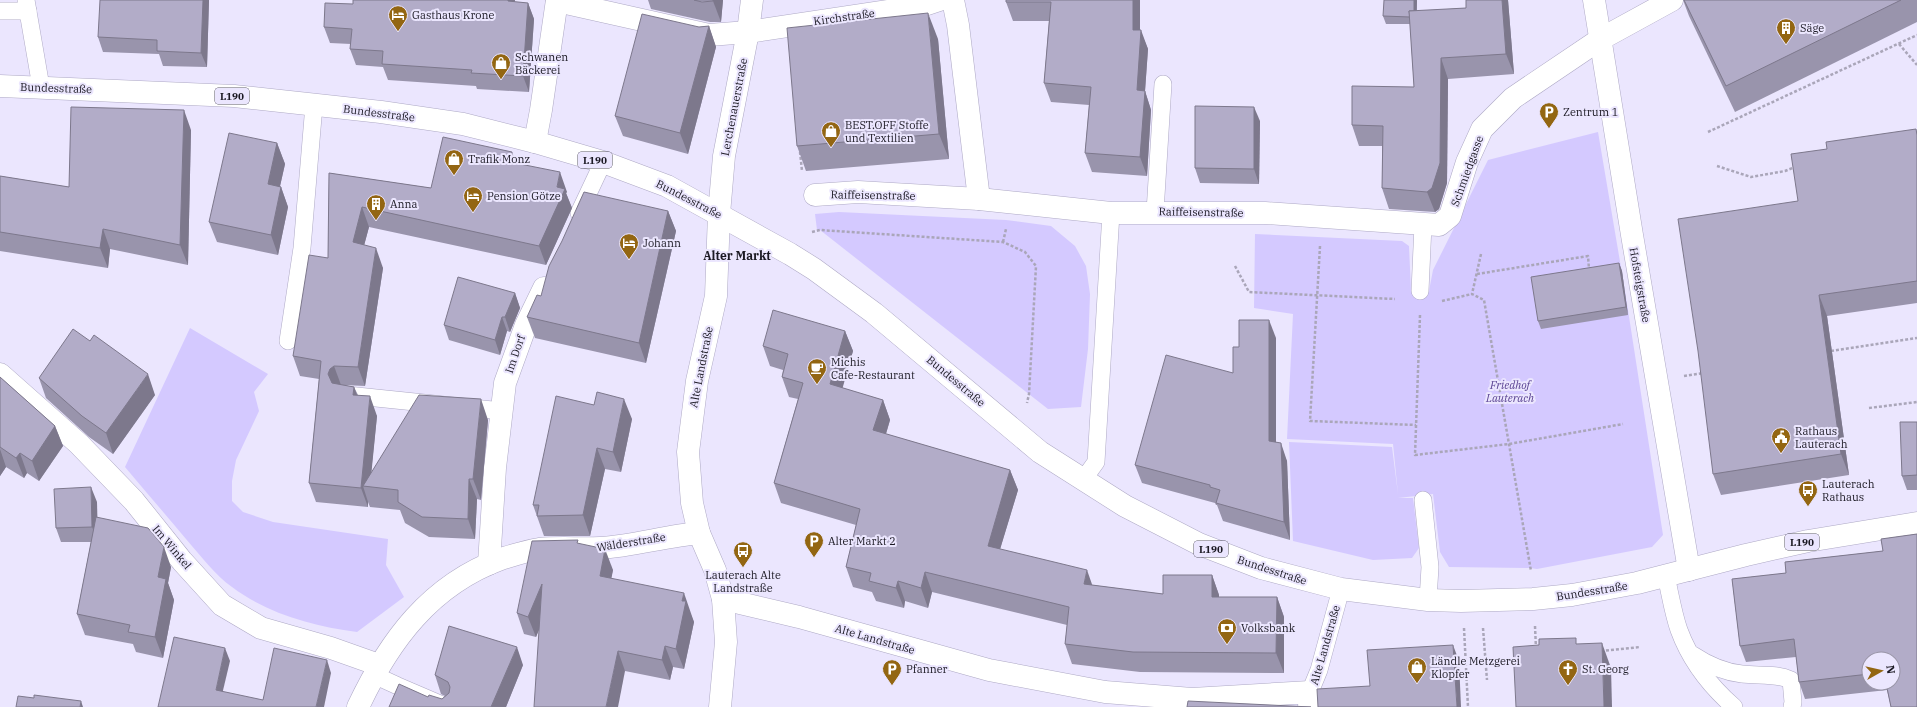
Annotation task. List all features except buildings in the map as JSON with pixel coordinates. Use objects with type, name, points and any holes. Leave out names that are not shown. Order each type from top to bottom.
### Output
[{"type":"street","name":"Lerchenauerstraße","points":[[719,214],[724,156],[748,32],[752,0]]},
{"type":"street","name":"Kirchstraße","points":[[748,32],[921,6],[939,0]]},
{"type":"street","points":[[953,0],[958,25],[979,199]]},
{"type":"street","name":"Hofsteigstraße","points":[[1594,0],[1599,40],[1689,570]]},
{"type":"street","name":"Schmiedgasse","points":[[1423,225],[1439,225],[1450,216],[1467,162],[1482,129],[1513,98],[1599,40],[1672,0]]},
{"type":"street","points":[[535,142],[542,106],[557,1],[708,35],[748,32]]},
{"type":"street","name":"Bundesstraße","points":[[0,86],[234,96],[381,112],[463,124],[535,142],[603,162],[667,186],[814,269],[874,313],[1040,452],[1125,506],[1199,544],[1261,568],[1341,589],[1428,600],[1533,600],[1572,595],[1637,583],[1808,541],[1917,523]]},
{"type":"street","name":"Raiffeisenstraße","points":[[815,195],[858,192],[979,199],[1111,213],[1265,212],[1423,225]]},
{"type":"street","name":"Alte Landstraße","points":[[719,214],[716,296],[697,381],[688,452],[692,503],[699,533],[715,570],[723,599],[800,617],[989,670],[1105,692],[1127,700],[1310,700]]},
{"type":"street","name":"Im Dorf","points":[[490,564],[495,468],[505,383],[526,325],[547,282]]},
{"type":"street","name":"Im Winkel","points":[[0,374],[79,444],[134,501],[182,561],[222,605],[261,628],[331,648],[377,670]]},
{"type":"street","name":"Wälderstraße","points":[[358,707],[377,670],[401,633],[437,595],[462,577],[518,553],[539,549],[601,548],[671,536],[699,533]]},
{"type":"street","points":[[720,707],[726,642],[723,599]]},
{"type":"lane","points":[[0,11],[27,6],[42,87]]},
{"type":"lane","points":[[1155,212],[1163,84]]},
{"type":"lane","points":[[288,341],[302,248],[314,105]]},
{"type":"lane","points":[[573,228],[603,162]]},
{"type":"lane","points":[[1083,480],[1096,462],[1106,324],[1111,213]]},
{"type":"lane","points":[[1420,295],[1423,225]]},
{"type":"lane","points":[[345,394],[502,411]]},
{"type":"lane","points":[[1423,500],[1430,567],[1428,600]]},
{"type":"lane","points":[[1666,576],[1679,630],[1691,654],[1707,681],[1734,707]]},
{"type":"lane","name":"Alte Landstraße","points":[[1310,700],[1341,589]]},
{"type":"lane","points":[[1691,654],[1708,665],[1739,674],[1780,675],[1790,680],[1793,702],[1792,707]]},
{"type":"lane","points":[[377,670],[447,707]]},
{"type":"path","points":[[1708,132],[1917,35]]},
{"type":"path","points":[[1899,44],[1917,65]]},
{"type":"path","points":[[800,150],[802,173]]},
{"type":"path","points":[[1717,166],[1751,177],[1785,171],[1798,165]]},
{"type":"path","points":[[812,232],[820,230],[1003,242],[1025,252],[1036,266],[1029,394],[1027,403]]},
{"type":"path","points":[[1003,242],[1004,235]]},
{"type":"path","points":[[1320,246],[1310,421],[1416,425]]},
{"type":"path","points":[[1472,294],[1481,254]]},
{"type":"path","points":[[1476,274],[1588,256],[1590,272]]},
{"type":"path","points":[[1235,266],[1249,292],[1317,295],[1420,295],[1447,301],[1472,294],[1484,300],[1530,568]]},
{"type":"path","points":[[1420,295],[1415,454],[1509,444],[1623,424]]},
{"type":"path","points":[[1832,351],[1917,338]]},
{"type":"path","points":[[1869,408],[1917,402]]},
{"type":"path","points":[[1535,620],[1536,650]]},
{"type":"path","points":[[1464,628],[1468,707]]},
{"type":"path","points":[[1483,628],[1488,680]]},
{"type":"path","points":[[1600,651],[1640,647]]},
{"type":"path","points":[[1486,663],[1522,659]]},
{"type":"green space","name":"Friedhof Lauterach","points":[[1598,132],[1625,291],[1663,535],[1652,547],[1537,569],[1449,567],[1440,552],[1433,494],[1398,498],[1413,498],[1419,548],[1412,558],[1373,560],[1293,541],[1289,442],[1392,447],[1398,494],[1393,444],[1287,439],[1293,314],[1254,308],[1255,234],[1402,241],[1409,246],[1411,291],[1429,291],[1433,270],[1488,160]]},
{"type":"green space","points":[[839,212],[1006,220],[1051,226],[1075,246],[1086,266],[1090,294],[1088,349],[1081,407],[1048,409],[820,230],[817,230],[815,214]]},
{"type":"green space","points":[[190,328],[268,374],[254,392],[259,411],[236,460],[232,481],[232,501],[243,512],[273,522],[388,539],[386,565],[404,597],[357,632],[324,626],[276,612],[261,605],[232,587],[208,564],[125,467]]},
{"type":"place","name":"Gasthaus Krone","points":[[398,32]]},
{"type":"place","name":"Säge","points":[[1786,45]]},
{"type":"place","name":"Schwanen Bäckerei","points":[[501,80]]},
{"type":"place","name":"Zentrum 1","points":[[1549,129]]},
{"type":"place","name":"BEST.OFF Stoffe und Textilien","points":[[831,148]]},
{"type":"place","name":"Trafik Monz","points":[[454,176]]},
{"type":"place","name":"Pension Götze","points":[[473,213]]},
{"type":"place","name":"Anna","points":[[376,221]]},
{"type":"place","name":"Johann","points":[[629,260]]},
{"type":"place","name":"Michis Cafe-Restaurant","points":[[817,385]]},
{"type":"place","name":"Rathaus Lauterach","points":[[1781,454]]},
{"type":"place","name":"Lauterach Rathaus","points":[[1808,507]]},
{"type":"place","name":"Alter Markt 2","points":[[814,558]]},
{"type":"place","name":"Lauterach Alte Landstraße","points":[[743,568]]},
{"type":"place","name":"Volksbank","points":[[1227,645]]},
{"type":"place","name":"Ländle Metzgerei Klopfer","points":[[1417,684]]},
{"type":"place","name":"Pfanner","points":[[892,686]]},
{"type":"place","name":"St. Georg","points":[[1568,686]]},
{"type":"district","name":"Alter Markt","points":[[737,255]]}]
